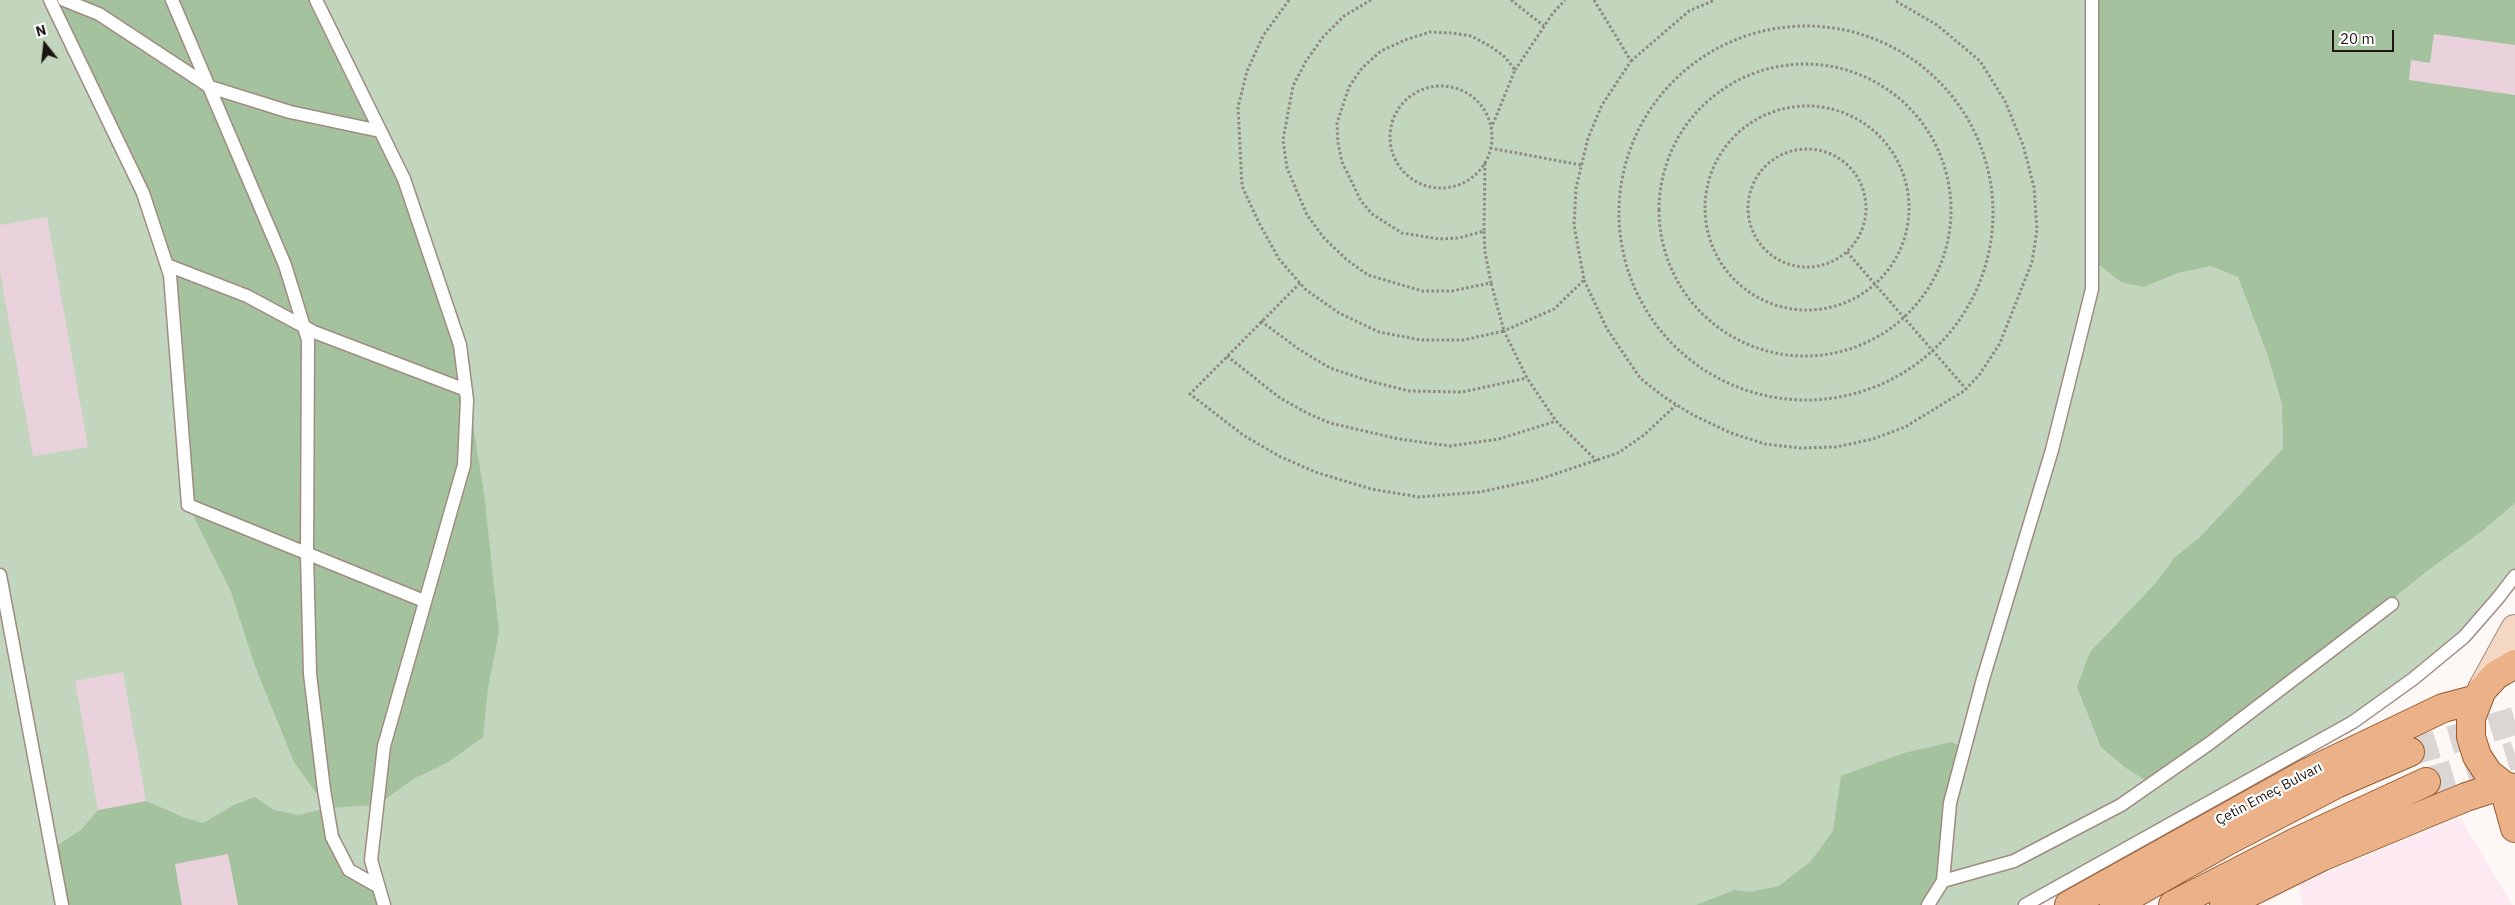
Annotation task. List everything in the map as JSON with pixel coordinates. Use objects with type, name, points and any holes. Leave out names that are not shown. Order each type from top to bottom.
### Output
[{"type":"main road","points":[[2515,629],[2479,694],[2471,718],[2471,737],[2477,756],[2488,773],[2509,787],[2515,828]]},
{"type":"main road","points":[[2479,694],[2496,675],[2515,664]]},
{"type":"main road","name":"Çetin Emeç Bulvarı","points":[[2069,905],[2303,775],[2443,708],[2479,694]]},
{"type":"main road","name":"Çetin Emeç Bulvarı","points":[[2114,905],[2227,841],[2328,789],[2410,752]]},
{"type":"main road","points":[[2173,905],[2305,838],[2426,782]]},
{"type":"main road","points":[[2224,905],[2321,856],[2466,797],[2509,787]]},
{"type":"lane","points":[[50,0],[142,193],[170,275],[188,505],[424,601]]},
{"type":"lane","points":[[64,0],[99,14],[210,87],[290,112],[380,131]]},
{"type":"lane","points":[[172,0],[286,265],[302,326],[308,340],[307,554],[310,674],[324,790],[332,837],[349,870],[379,888]]},
{"type":"lane","points":[[316,0],[404,179],[460,345],[466,390],[464,465],[384,746],[372,860],[384,905]]},
{"type":"lane","points":[[1928,905],[1943,881],[1950,803],[1983,678],[2052,450],[2092,289],[2092,0]]},
{"type":"lane","points":[[167,266],[247,296],[302,326],[466,390]]},
{"type":"lane","points":[[0,575],[62,905]]},
{"type":"lane","points":[[2024,905],[2353,722],[2413,679],[2464,637],[2515,576]]},
{"type":"lane","points":[[1943,881],[2014,861],[2121,805],[2210,743],[2392,604]]},
{"type":"path","points":[[1289,0],[1263,36],[1247,71],[1238,107],[1238,150],[1242,186],[1258,223],[1279,259],[1300,282],[1339,314],[1379,332],[1420,340],[1455,340],[1504,331],[1554,309],[1569,297],[1584,280]]},
{"type":"path","points":[[1371,0],[1344,16],[1323,37],[1306,60],[1293,86],[1283,140],[1287,168],[1296,193],[1306,216],[1324,238],[1347,260],[1368,275],[1422,291],[1452,291],[1491,284]]},
{"type":"path","points":[[1511,0],[1544,26]]},
{"type":"path","points":[[1491,129],[1483,108],[1472,96],[1457,88],[1441,86],[1424,89],[1410,97],[1398,110],[1392,126],[1390,143],[1395,159],[1405,173],[1419,183],[1436,188],[1453,187],[1468,180],[1485,163],[1490,148],[1491,129],[1516,70],[1544,26],[1564,0]]},
{"type":"path","points":[[1594,0],[1631,61]]},
{"type":"path","points":[[1714,0],[1689,11],[1631,61],[1602,105],[1588,138],[1576,188],[1574,225],[1584,280],[1607,329],[1622,354],[1640,378],[1676,405],[1731,433],[1766,444],[1800,448],[1836,447],[1873,439],[1927,416],[1966,389],[1980,374],[2000,343],[2032,262],[2038,230],[2034,187],[2023,145],[2005,101],[1980,61],[1937,25],[1894,0]]},
{"type":"path","points":[[1794,25],[1834,27],[1873,37],[1908,55],[1940,80],[1965,112],[1982,147],[1992,186],[1994,226],[1986,265],[1972,301],[1950,333],[1932,350],[1922,360],[1890,381],[1853,394],[1815,400],[1776,398],[1739,389],[1704,371],[1674,347],[1649,318],[1631,284],[1620,247],[1617,208],[1622,170],[1636,132],[1656,98],[1684,69],[1717,47],[1755,32],[1794,25]]},
{"type":"path","points":[[1484,231],[1459,238],[1418,237],[1402,233],[1372,214],[1361,201],[1342,162],[1338,143],[1338,123],[1349,87],[1362,68],[1382,51],[1430,32],[1452,32],[1471,36],[1505,57],[1516,70]]},
{"type":"path","points":[[1808,65],[1847,70],[1876,82],[1902,100],[1923,123],[1939,151],[1949,181],[1952,212],[1948,244],[1937,273],[1922,298],[1904,317],[1878,337],[1851,349],[1822,355],[1792,356],[1763,350],[1736,339],[1712,322],[1691,301],[1675,277],[1664,249],[1659,220],[1660,190],[1667,162],[1681,134],[1700,108],[1725,88],[1753,74],[1784,66],[1808,65]]},
{"type":"path","points":[[1805,105],[1829,108],[1852,116],[1872,128],[1888,146],[1901,166],[1908,189],[1910,213],[1906,236],[1896,260],[1876,283],[1860,296],[1836,306],[1811,310],[1786,308],[1762,300],[1740,286],[1723,267],[1709,237],[1705,220],[1705,195],[1711,170],[1723,149],[1739,131],[1759,118],[1781,109],[1805,105]]},
{"type":"path","points":[[1490,148],[1582,165]]},
{"type":"path","points":[[1811,148],[1830,153],[1847,164],[1860,179],[1866,198],[1866,218],[1859,236],[1847,252],[1831,262],[1812,267],[1793,265],[1775,258],[1760,246],[1751,229],[1747,210],[1750,190],[1759,172],[1773,158],[1791,150],[1811,148]]},
{"type":"path","points":[[1485,163],[1485,252],[1491,284],[1504,331],[1528,378],[1556,421],[1597,461]]},
{"type":"path","points":[[1847,252],[1876,283],[1966,389]]},
{"type":"path","points":[[1300,282],[1190,394],[1243,436],[1279,456],[1315,472],[1371,489],[1419,497],[1480,492],[1540,479],[1618,453],[1644,435],[1676,405]]},
{"type":"path","points":[[1262,321],[1300,350],[1330,368],[1369,381],[1409,391],[1462,392],[1528,378]]},
{"type":"path","points":[[1227,356],[1280,398],[1307,414],[1330,423],[1399,439],[1450,446],[1499,439],[1556,421]]},
{"type":"shaded area","points":[[2460,817],[2512,905],[2303,905],[2299,884]]},
{"type":"green space","points":[[0,0],[2515,0],[2515,576],[2464,637],[2353,722],[2025,905],[0,905]]},
{"type":"green space","points":[[50,0],[316,0],[404,179],[460,345],[484,493],[499,632],[488,688],[483,737],[447,763],[415,778],[377,805],[327,808],[294,762],[255,666],[231,592],[188,505],[167,265],[143,193]]},
{"type":"green space","points":[[2092,0],[2515,0],[2515,503],[2482,531],[2427,571],[2283,688],[2151,784],[2126,768],[2101,747],[2077,687],[2090,652],[2155,584],[2175,557],[2199,538],[2283,449],[2282,404],[2268,356],[2238,277],[2211,266],[2178,273],[2143,287],[2121,282],[2092,259]]},
{"type":"green space","points":[[1952,742],[1965,748],[1943,881],[1928,905],[1696,905],[1735,890],[1749,892],[1779,886],[1811,861],[1833,831],[1841,776],[1904,753]]},
{"type":"green space","points":[[255,797],[274,810],[299,815],[327,808],[349,870],[379,887],[384,905],[62,905],[52,849],[81,830],[98,810],[146,801],[183,817],[203,823],[234,805]]},
{"type":"building","points":[[2434,34],[2515,45],[2515,95],[2409,80],[2411,60],[2430,63]]},
{"type":"building","points":[[47,217],[88,447],[33,456],[0,272],[0,225]]},
{"type":"building","points":[[123,672],[146,801],[98,810],[75,681]]},
{"type":"building","points":[[228,854],[238,905],[182,905],[175,864]]},
{"type":"tunnel","points":[[2410,752],[2515,721]]},
{"type":"tunnel","points":[[2426,782],[2515,755]]}]
